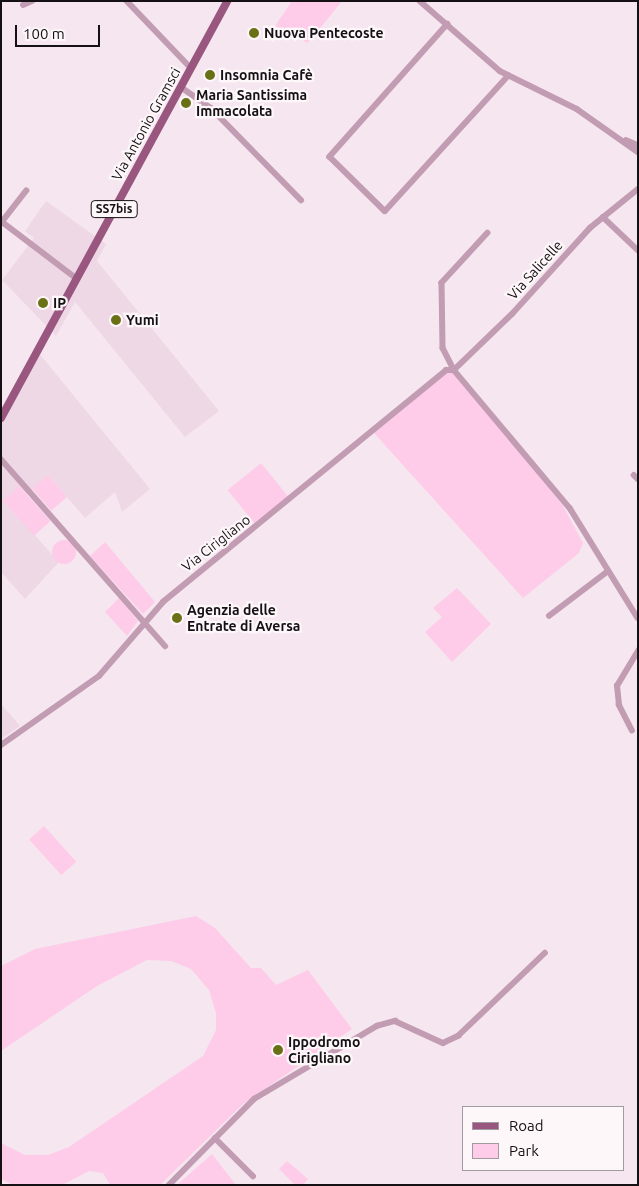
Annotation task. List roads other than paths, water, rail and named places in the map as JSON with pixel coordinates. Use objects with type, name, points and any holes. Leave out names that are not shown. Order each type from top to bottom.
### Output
[{"type":"main road","name":"Via Antonio Gramsci","points":[[1,418],[227,1]]},
{"type":"street","points":[[22,5],[32,1]]},
{"type":"street","points":[[127,1],[191,68]]},
{"type":"street","points":[[420,1],[508,76],[567,103],[638,152]]},
{"type":"street","points":[[448,24],[330,157],[386,211],[508,76]]},
{"type":"street","points":[[181,87],[212,108],[301,200]]},
{"type":"street","points":[[618,137],[638,145]]},
{"type":"street","name":"Via Salicelle","points":[[454,370],[604,216],[638,189]]},
{"type":"street","points":[[26,191],[2,222],[76,278]]},
{"type":"street","points":[[604,216],[638,250]]},
{"type":"street","points":[[488,232],[442,283],[440,330],[454,370],[546,476],[638,618]]},
{"type":"street","name":"Via Cirigliano","points":[[1,745],[99,676],[144,621],[363,437],[446,370],[454,370]]},
{"type":"street","points":[[1,459],[165,646]]},
{"type":"street","points":[[549,616],[608,571]]},
{"type":"street","points":[[632,731],[619,705],[617,686],[638,650]]},
{"type":"street","points":[[169,1185],[254,1099],[378,1026],[396,1021],[443,1043],[458,1036],[545,953]]},
{"type":"street","points":[[215,1138],[253,1176]]},
{"type":"place","name":"Nuova Pentecoste","points":[[254,33]]},
{"type":"place","name":"Insomnia Cafè","points":[[210,75]]},
{"type":"place","name":"Maria Santissima Immacolata","points":[[186,103]]},
{"type":"place","name":"IP","points":[[43,303]]},
{"type":"place","name":"Yumi","points":[[116,320]]},
{"type":"place","name":"Agenzia delle Entrate di Aversa","points":[[177,618]]},
{"type":"place","name":"Ippodromo Cirigliano","points":[[278,1050]]}]
